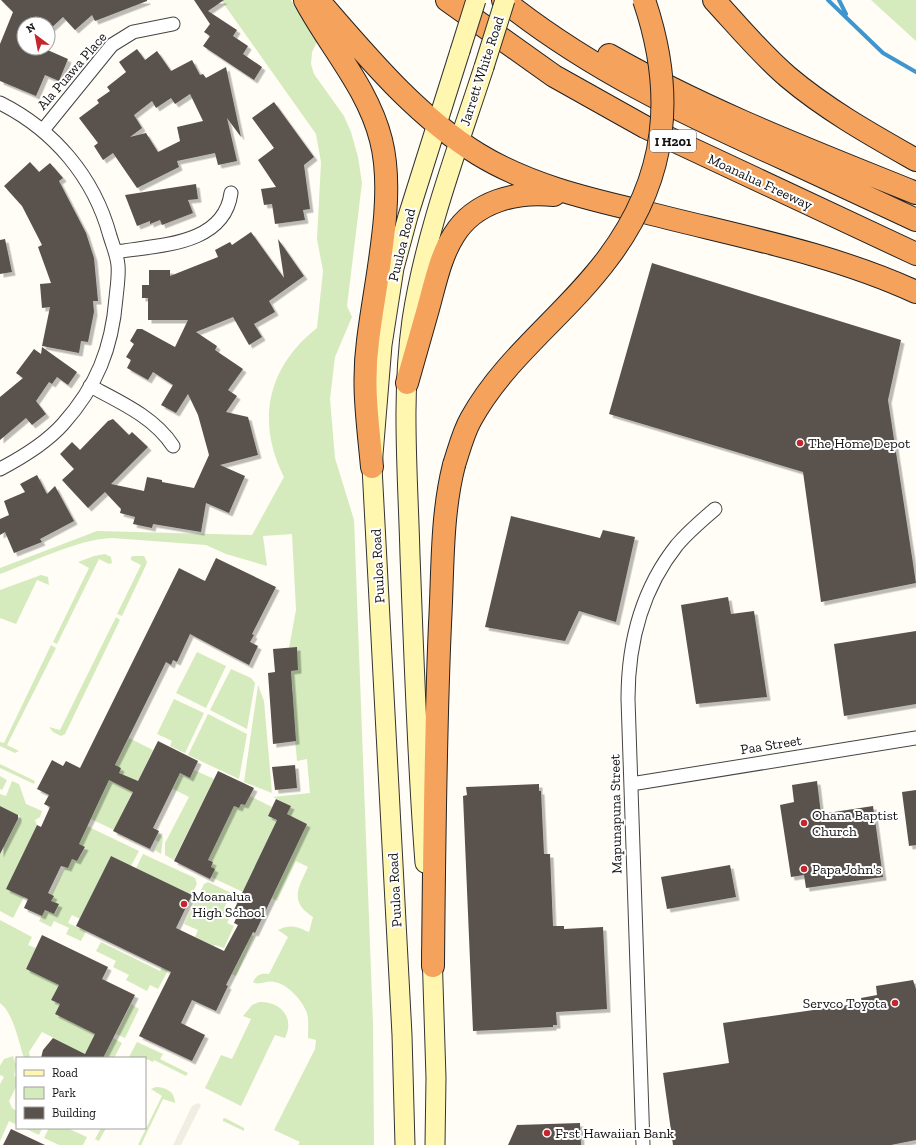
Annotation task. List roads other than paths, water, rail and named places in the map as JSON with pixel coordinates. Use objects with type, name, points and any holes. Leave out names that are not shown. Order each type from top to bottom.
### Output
[{"type":"highway","points":[[305,0],[319,26],[363,93],[374,116],[385,161],[384,218],[365,368],[364,394],[372,467]]},
{"type":"highway","points":[[318,0],[380,70],[437,123],[460,142],[478,154],[516,175],[602,202],[804,253],[872,274],[916,292]]},
{"type":"highway","name":"Moanalua Freeway","points":[[447,0],[554,76],[644,127],[916,254]]},
{"type":"highway","name":"I H201","points":[[504,0],[562,42],[605,70],[648,95],[693,118],[916,220]]},
{"type":"highway","points":[[520,0],[631,68],[751,126],[916,193]]},
{"type":"highway","points":[[433,966],[435,756],[438,663],[445,509],[454,465],[470,421],[493,386],[608,258],[633,221],[641,202],[656,162],[663,116],[664,93],[658,44],[644,0]]},
{"type":"highway","points":[[714,0],[787,76],[832,110],[916,160]]},
{"type":"highway","points":[[406,383],[445,252],[455,233],[475,214],[489,204],[516,195],[552,195],[602,202]]},
{"type":"main road","name":"Puuloa Road","points":[[405,1145],[372,467],[382,345],[394,268],[437,123],[476,0]]},
{"type":"main road","name":"Jarrett White Road","points":[[460,142],[504,0]]},
{"type":"main road","name":"Puuloa Road","points":[[436,1145],[433,966],[418,767],[406,451],[406,383],[412,321],[419,280],[460,142]]},
{"type":"main road","points":[[436,1078],[445,1145]]},
{"type":"main road","points":[[395,1145],[403,1083]]},
{"type":"street","name":"Ala Puawa Place","points":[[43,130],[112,45],[133,32],[173,24]]},
{"type":"street","points":[[0,103],[19,113],[43,130],[75,164],[106,220],[116,252],[118,283],[114,322],[106,355],[82,399],[62,425],[32,450],[0,469]]},
{"type":"street","points":[[116,252],[192,239],[210,229],[218,222],[230,201],[231,193]]},
{"type":"street","points":[[90,386],[148,419],[165,433],[173,446]]},
{"type":"street","name":"Mapunapuna Street","points":[[643,1145],[628,678],[634,637],[640,615],[658,574],[678,543],[714,509]]},
{"type":"street","name":"Paa Street","points":[[631,784],[916,738]]},
{"type":"waterway","points":[[828,0],[883,53],[916,72]]},
{"type":"waterway","points":[[839,0],[846,14]]},
{"type":"place","name":"The Home Depot","points":[[800,443]]},
{"type":"place","name":"Ohana Baptist Church","points":[[804,823]]},
{"type":"place","name":"Papa John's","points":[[804,869]]},
{"type":"place","name":"Moanalua High School","points":[[184,904]]},
{"type":"place","name":"Servco Toyota","points":[[895,1003]]},
{"type":"place","name":"Frst Hawaiian Bank","points":[[547,1133]]}]
